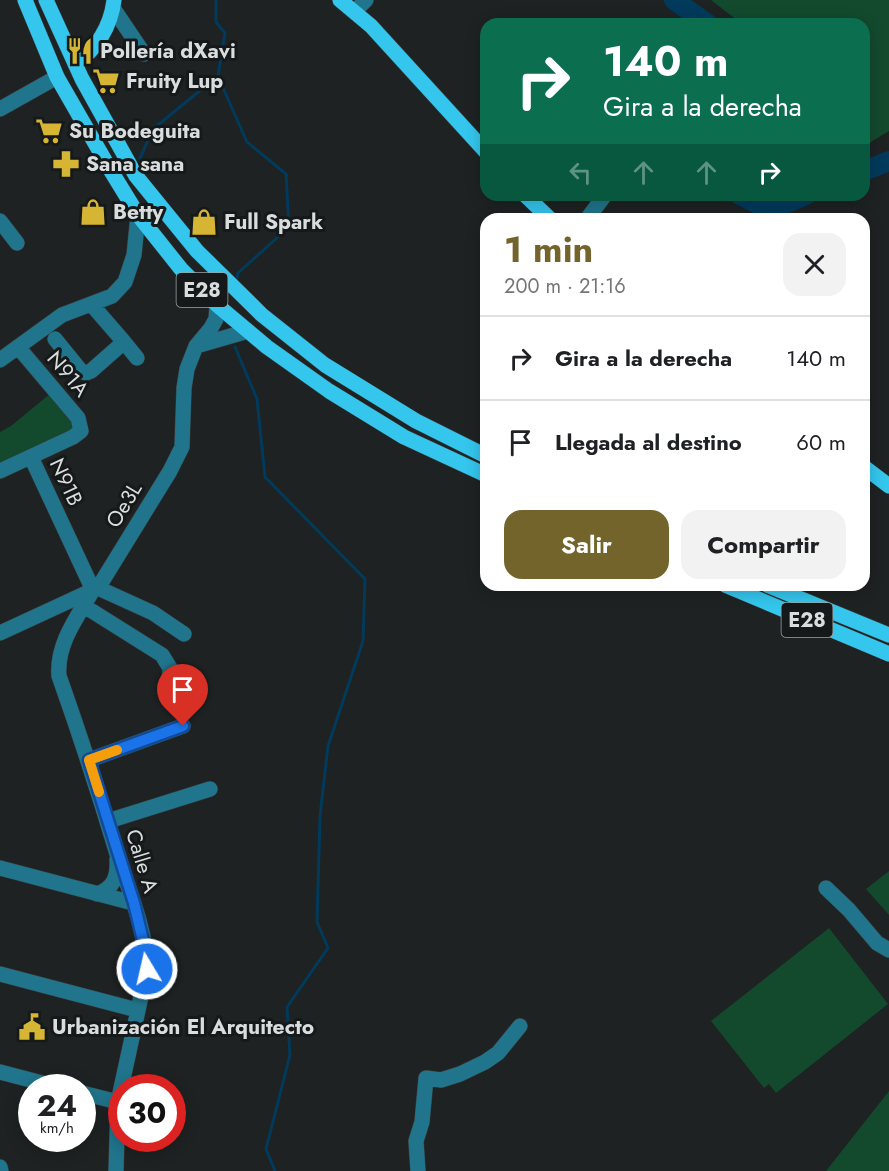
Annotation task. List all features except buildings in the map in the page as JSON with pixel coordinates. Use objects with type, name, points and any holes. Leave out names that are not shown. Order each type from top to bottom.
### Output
[{"type":"main road","name":"E28","points":[[25,0],[57,76],[138,215],[181,269],[217,305],[267,347],[329,391],[404,437],[480,472]]},
{"type":"main road","name":"E28","points":[[46,0],[75,64],[136,176],[197,251],[262,315],[325,365],[416,421],[480,453]]},
{"type":"main road","points":[[340,0],[360,6],[480,145]]},
{"type":"main road","points":[[75,64],[88,55],[100,39],[113,4]]},
{"type":"main road","points":[[531,201],[544,213]]},
{"type":"main road","points":[[870,472],[889,486]]},
{"type":"main road","name":"E28","points":[[739,591],[889,654]]},
{"type":"main road","name":"E28","points":[[782,591],[889,635]]},
{"type":"street","points":[[113,4],[144,54]]},
{"type":"street","points":[[0,109],[57,76]]},
{"type":"street","points":[[0,360],[62,315],[112,296],[125,282],[135,255],[138,215]]},
{"type":"street","points":[[0,221],[17,243]]},
{"type":"street","points":[[92,305],[137,358]]},
{"type":"street","name":"Oe3L","points":[[59,676],[58,664],[64,643],[84,606],[170,471],[182,447],[187,369],[196,346],[216,319],[217,305]]},
{"type":"street","points":[[196,346],[248,331]]},
{"type":"street","points":[[55,339],[81,371],[86,373],[124,342]]},
{"type":"street","name":"N91A","points":[[18,347],[78,418],[81,431],[31,456]]},
{"type":"street","points":[[0,471],[31,456]]},
{"type":"street","name":"N91B","points":[[31,456],[96,589]]},
{"type":"street","points":[[2,626],[96,589],[153,613],[184,634]]},
{"type":"street","points":[[84,606],[162,655],[170,668],[169,683]]},
{"type":"street","name":"Calle A","points":[[59,676],[89,760],[134,903],[147,957],[147,969],[124,1074]]},
{"type":"street","points":[[89,760],[183,726]]},
{"type":"street","points":[[108,821],[210,789]]},
{"type":"street","points":[[97,894],[108,890],[113,885],[118,870],[117,853]]},
{"type":"street","points":[[0,868],[134,903]]},
{"type":"street","points":[[826,888],[849,910],[877,943],[889,950]]},
{"type":"street","points":[[0,974],[137,1010]]},
{"type":"street","points":[[418,1171],[416,1141],[422,1122],[426,1078],[441,1080],[485,1062],[498,1053],[520,1026]]},
{"type":"street","points":[[0,1072],[18,1077]]},
{"type":"street","name":"Calle A","points":[[116,1171],[117,1152]]},
{"type":"green space","points":[[711,0],[889,0],[889,131],[870,142],[870,18],[734,18]]},
{"type":"green space","points":[[51,393],[75,424],[71,434],[0,466],[0,432],[11,426]]},
{"type":"green space","points":[[889,871],[889,915],[866,889]]},
{"type":"green space","points":[[829,928],[888,1004],[776,1093],[769,1084],[764,1088],[711,1021]]},
{"type":"green space","points":[[889,1091],[889,1171],[826,1171]]},
{"type":"waterway","points":[[216,0],[216,22],[225,33],[218,76],[247,142],[286,174],[289,227],[238,273],[237,278]]},
{"type":"waterway","points":[[674,0],[700,18]]},
{"type":"waterway","points":[[140,158],[153,129],[218,76]]},
{"type":"waterway","points":[[870,169],[889,161]]},
{"type":"waterway","points":[[752,201],[770,210],[792,201]]},
{"type":"waterway","points":[[235,347],[257,399],[265,477],[365,579],[363,641],[328,746],[320,816],[317,922],[328,948],[287,1007],[290,1055],[266,1149],[275,1171]]},
{"type":"slow traffic","points":[[99,792],[89,760],[117,750]]},
{"type":"place","name":"Pollería dXavi","points":[[80,51]]},
{"type":"place","name":"Fruity Lup","points":[[106,81]]},
{"type":"place","name":"Su Bodeguita","points":[[49,131]]},
{"type":"place","name":"Sana sana","points":[[66,164]]},
{"type":"place","name":"Betty","points":[[93,212]]},
{"type":"place","name":"Full Spark","points":[[204,222]]},
{"type":"place","name":"Urbanización El Arquitecto","points":[[32,1027]]},
{"type":"route","points":[[147,969],[147,957],[134,903],[89,760],[183,726]]}]
